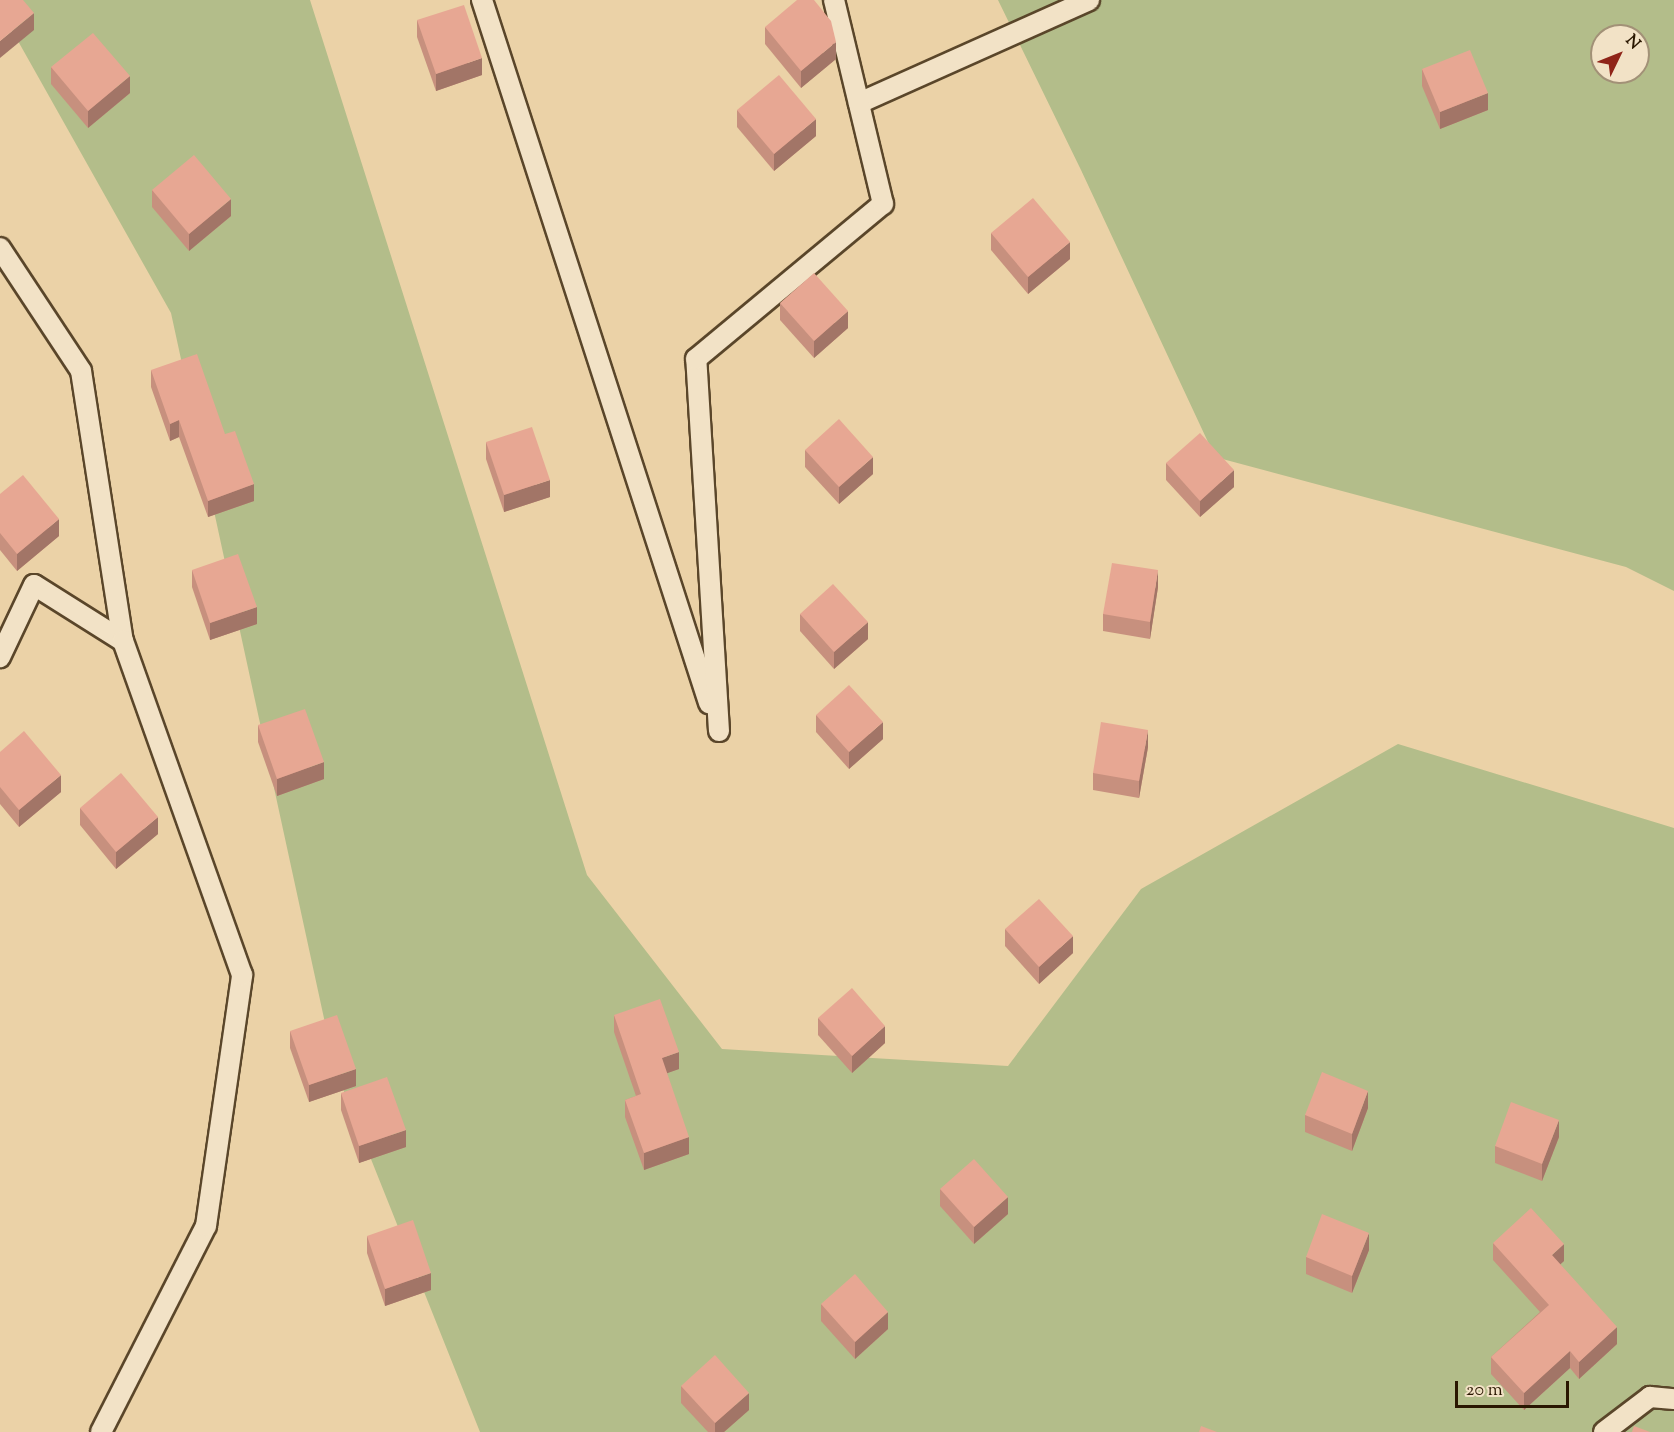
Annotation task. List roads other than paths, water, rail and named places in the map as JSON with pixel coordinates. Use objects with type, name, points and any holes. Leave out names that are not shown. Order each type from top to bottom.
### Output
[{"type":"lane","points":[[482,0],[719,731],[696,359],[883,204],[834,0]]},
{"type":"lane","points":[[859,103],[1089,0]]},
{"type":"lane","points":[[0,248],[81,371],[123,641],[242,975],[206,1226],[101,1432]]},
{"type":"lane","points":[[0,657],[34,585],[123,641]]},
{"type":"lane","points":[[1604,1432],[1650,1397],[1674,1399]]}]
